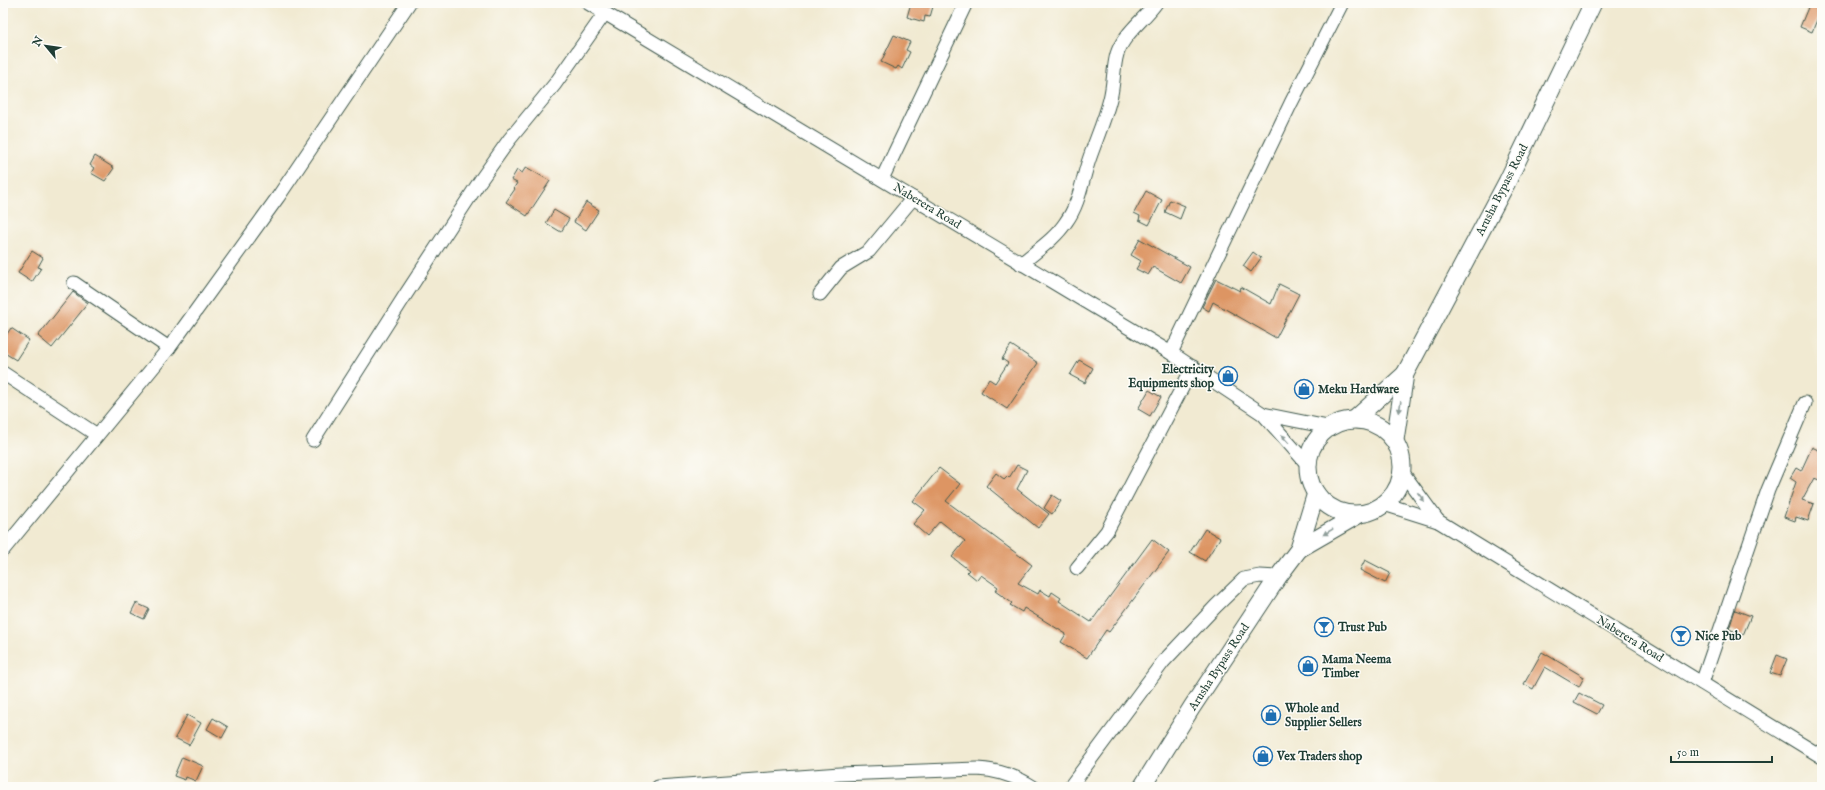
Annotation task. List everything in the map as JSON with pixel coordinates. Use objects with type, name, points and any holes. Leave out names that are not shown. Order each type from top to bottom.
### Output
[{"type":"main road","name":"Arusha Bypass Road","points":[[1355,419],[1405,374],[1507,182],[1593,3]]},
{"type":"main road","name":"Arusha Bypass Road","points":[[1396,440],[1405,374]]},
{"type":"main road","name":"Arusha Bypass Road","points":[[1355,419],[1371,421],[1385,429],[1396,440],[1402,456],[1403,473],[1400,485],[1393,496],[1372,512],[1358,514],[1341,512],[1327,505],[1316,494],[1310,480],[1308,465],[1314,444],[1328,427],[1341,421],[1355,419]]},
{"type":"main road","name":"Arusha Bypass Road","points":[[1300,549],[1316,494]]},
{"type":"main road","name":"Arusha Bypass Road","points":[[1142,787],[1192,707],[1278,577],[1300,549],[1358,514]]},
{"type":"street","points":[[5,545],[169,348],[278,197],[409,3]]},
{"type":"street","name":"Naberera Road","points":[[588,3],[1192,367],[1263,414],[1308,465]]},
{"type":"street","points":[[882,179],[966,3]]},
{"type":"street","points":[[1021,264],[1058,233],[1067,221],[1081,190],[1089,158],[1105,121],[1111,97],[1117,54],[1124,39],[1148,14],[1156,3]]},
{"type":"street","points":[[1170,353],[1294,97],[1342,3]]},
{"type":"street","points":[[313,440],[480,181],[509,140],[555,84],[605,13]]},
{"type":"street","points":[[820,294],[841,268],[869,251],[913,198]]},
{"type":"street","points":[[74,283],[169,348]]},
{"type":"street","points":[[1077,568],[1107,531],[1192,367]]},
{"type":"street","points":[[3,373],[97,435]]},
{"type":"street","points":[[1702,683],[1768,490],[1805,403]]},
{"type":"street","name":"Naberera Road","points":[[1263,414],[1328,427]]},
{"type":"street","name":"Naberera Road","points":[[1403,473],[1438,521]]},
{"type":"street","name":"Naberera Road","points":[[1384,504],[1438,521],[1822,757]]},
{"type":"street","points":[[1070,787],[1162,662],[1216,606],[1244,579],[1260,576],[1278,577]]},
{"type":"street","points":[[658,787],[840,774],[978,769],[990,770],[1012,776],[1033,787]]},
{"type":"building","points":[[911,3],[934,3],[930,17],[925,16],[924,22],[907,17]]},
{"type":"building","points":[[1809,5],[1821,10],[1812,32],[1800,27]]},
{"type":"building","points":[[894,35],[910,42],[906,50],[910,52],[902,69],[898,66],[896,69],[881,62]]},
{"type":"building","points":[[95,156],[114,168],[105,181],[91,173],[94,168],[90,165]]},
{"type":"building","points":[[526,167],[550,181],[527,216],[506,202],[515,189],[514,188],[517,183],[511,180],[517,170],[522,173]]},
{"type":"building","points":[[1146,191],[1162,200],[1149,225],[1139,220],[1140,216],[1134,213]]},
{"type":"building","points":[[1170,200],[1185,206],[1180,219],[1165,212]]},
{"type":"building","points":[[586,202],[599,210],[586,230],[574,222]]},
{"type":"building","points":[[554,210],[569,219],[561,232],[546,223]]},
{"type":"building","points":[[1140,239],[1190,267],[1181,283],[1153,267],[1148,275],[1136,269],[1141,261],[1131,255]]},
{"type":"building","points":[[32,251],[43,258],[38,267],[41,268],[32,282],[18,273]]},
{"type":"building","points":[[1253,252],[1261,258],[1251,272],[1243,266]]},
{"type":"building","points":[[1216,279],[1240,291],[1241,287],[1271,304],[1279,284],[1299,294],[1276,338],[1213,302],[1209,311],[1202,307]]},
{"type":"building","points":[[73,292],[88,303],[52,348],[38,336]]},
{"type":"building","points":[[11,328],[29,340],[16,360],[3,352],[3,340]]},
{"type":"building","points":[[1011,345],[1038,363],[1007,409],[981,392],[989,379],[995,383],[1008,363],[1002,359]]},
{"type":"building","points":[[1079,360],[1093,368],[1085,383],[1070,375]]},
{"type":"building","points":[[1149,390],[1161,397],[1150,416],[1138,409]]},
{"type":"building","points":[[1812,447],[1822,452],[1822,481],[1814,478],[1802,500],[1814,504],[1808,521],[1796,517],[1795,521],[1784,517],[1796,482],[1790,478],[1796,468],[1801,471]]},
{"type":"building","points":[[1017,465],[1027,470],[1017,489],[1049,514],[1038,528],[986,486],[996,473],[1004,479],[1007,476],[1009,478]]},
{"type":"building","points":[[939,468],[960,484],[946,501],[1032,565],[1018,583],[1038,594],[1040,590],[1050,596],[1052,592],[1061,598],[1059,601],[1091,622],[1152,539],[1169,552],[1109,632],[1106,630],[1087,658],[1061,642],[1066,634],[1024,608],[1022,612],[1010,605],[1012,603],[995,591],[998,587],[981,575],[977,580],[967,572],[969,570],[952,557],[965,541],[940,521],[927,536],[913,524],[925,510],[913,501]]},
{"type":"building","points":[[1052,495],[1061,501],[1052,514],[1044,508]]},
{"type":"building","points":[[1205,529],[1220,538],[1205,561],[1190,552]]},
{"type":"building","points":[[1365,560],[1390,573],[1385,583],[1360,570]]},
{"type":"building","points":[[136,603],[149,609],[144,619],[131,613]]},
{"type":"building","points":[[1735,610],[1751,616],[1743,635],[1729,629]]},
{"type":"building","points":[[1542,652],[1584,677],[1579,687],[1545,667],[1533,689],[1524,684]]},
{"type":"building","points":[[1777,655],[1787,659],[1780,676],[1770,673]]},
{"type":"building","points":[[1579,693],[1602,705],[1597,714],[1574,702]]},
{"type":"building","points":[[187,715],[201,723],[189,745],[175,738]]},
{"type":"building","points":[[213,718],[228,727],[222,738],[207,729]]},
{"type":"building","points":[[182,757],[203,766],[196,781],[186,777],[185,780],[174,776]]},
{"type":"place","name":"Electricity Equipments shop","points":[[1228,376]]},
{"type":"place","name":"Meku Hardware","points":[[1304,389]]},
{"type":"place","name":"Trust Pub","points":[[1324,627]]},
{"type":"place","name":"Nice Pub","points":[[1681,636]]},
{"type":"place","name":"Mama Neema Timber","points":[[1308,666]]},
{"type":"place","name":"Whole and Supplier Sellers","points":[[1271,715]]},
{"type":"place","name":"Vex Traders shop","points":[[1263,756]]}]
